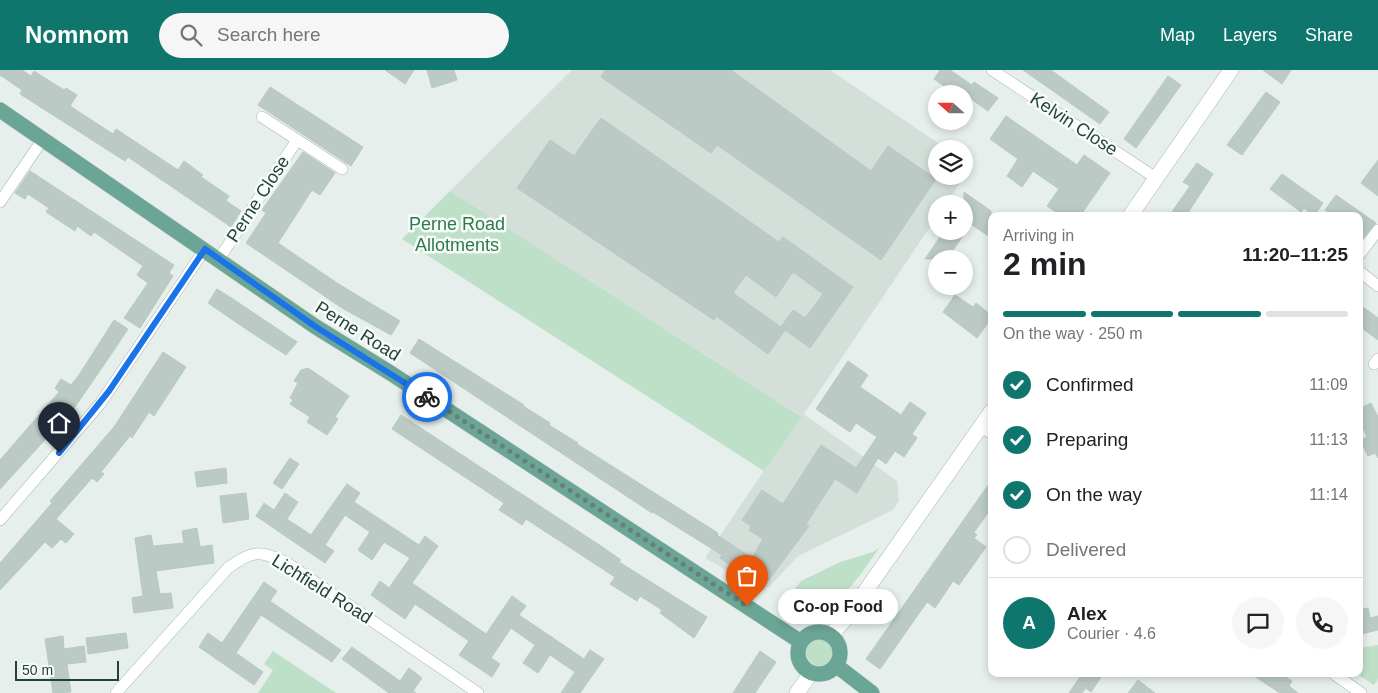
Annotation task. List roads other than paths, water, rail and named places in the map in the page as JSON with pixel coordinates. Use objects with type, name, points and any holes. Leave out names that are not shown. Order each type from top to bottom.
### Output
[{"type":"main road","name":"Perne Road","points":[[0,110],[316,327],[409,385],[801,642]]},
{"type":"main road","points":[[819,632],[831,635],[840,646],[840,660],[837,666],[825,674],[811,673],[800,662],[798,648],[801,642],[812,633],[819,632]]},
{"type":"main road","points":[[837,666],[872,693]]},
{"type":"street","name":"Kelvin Close","points":[[992,70],[1156,178]]},
{"type":"street","points":[[1133,212],[1230,70]]},
{"type":"street","name":"Perne Close","points":[[262,117],[342,169]]},
{"type":"street","points":[[0,202],[43,139]]},
{"type":"street","name":"Perne Close","points":[[219,259],[297,140]]},
{"type":"street","points":[[1363,250],[1378,230]]},
{"type":"street","points":[[0,520],[100,404],[205,249]]},
{"type":"street","points":[[1363,274],[1378,286]]},
{"type":"street","points":[[831,635],[848,616],[986,430]]},
{"type":"street","name":"Lichfield Road","points":[[116,693],[228,568],[243,557],[255,552],[270,555],[287,563],[478,693]]},
{"type":"street","points":[[797,693],[811,673]]},
{"type":"street","points":[[1338,677],[1361,693]]},
{"type":"place","name":"Co-op Food","points":[[747,606]]},
{"type":"park label","name":"Perne Road Allotments","points":[[457,234]]}]
